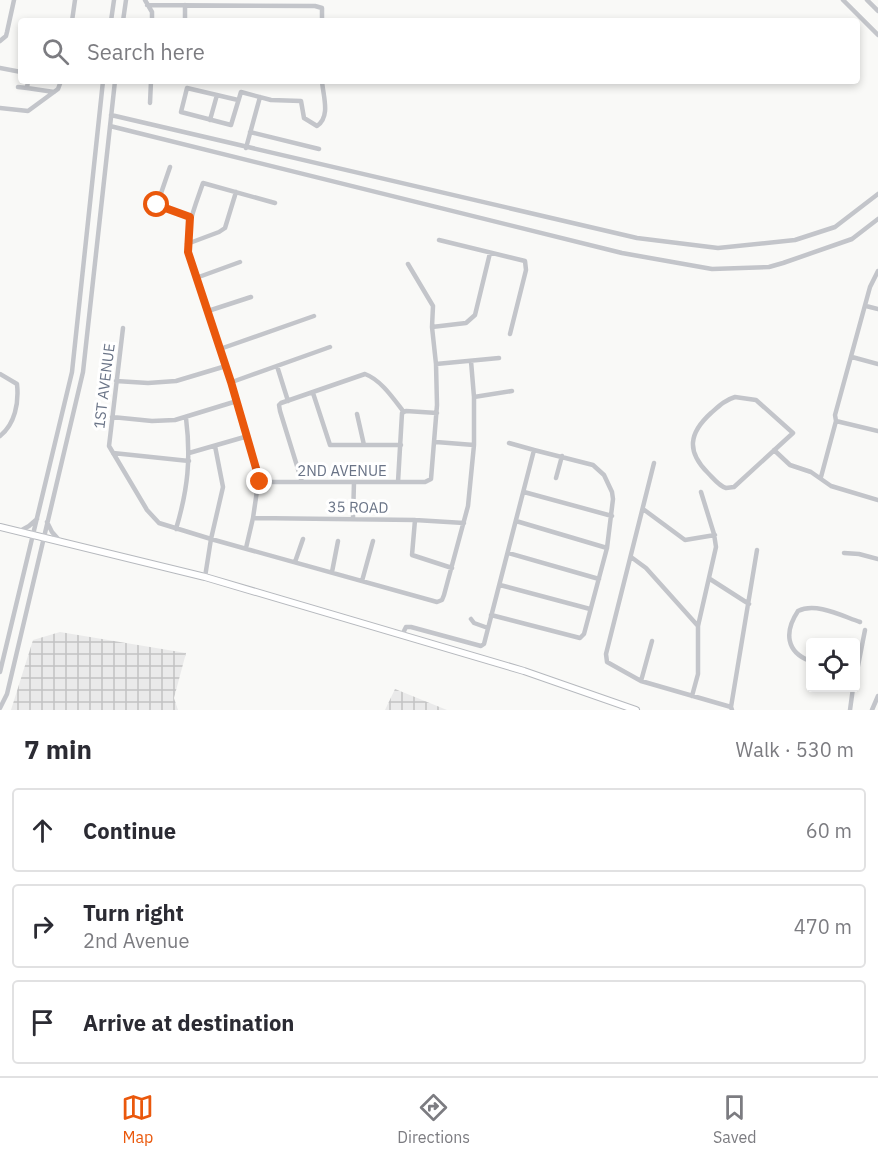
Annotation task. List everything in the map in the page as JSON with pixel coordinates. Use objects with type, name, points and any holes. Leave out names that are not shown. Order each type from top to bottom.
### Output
[{"type":"main road","points":[[0,527],[205,577],[524,671],[636,710]]},
{"type":"street","points":[[0,41],[7,32],[14,0]]},
{"type":"street","points":[[72,18],[75,0]]},
{"type":"street","points":[[111,18],[114,0]]},
{"type":"street","points":[[123,18],[126,0]]},
{"type":"street","points":[[843,0],[878,35]]},
{"type":"street","points":[[867,0],[878,11]]},
{"type":"street","points":[[146,2],[185,5],[241,3],[315,6],[322,8],[322,18]]},
{"type":"street","points":[[146,2],[152,12],[152,18]]},
{"type":"street","points":[[185,5],[185,18]]},
{"type":"street","points":[[0,68],[18,71]]},
{"type":"street","points":[[27,88],[28,84]]},
{"type":"street","points":[[0,108],[28,111],[60,88],[61,84]]},
{"type":"street","points":[[0,672],[72,372],[103,84]]},
{"type":"street","points":[[0,708],[7,694],[83,372],[115,84]]},
{"type":"street","points":[[150,103],[151,84]]},
{"type":"street","points":[[238,100],[187,88],[181,112],[231,125],[241,92],[271,100],[301,101],[304,118],[317,126],[324,118],[322,84]]},
{"type":"street","points":[[18,87],[54,92]]},
{"type":"street","points":[[210,120],[217,95]]},
{"type":"street","points":[[246,148],[260,97]]},
{"type":"street","points":[[111,115],[637,238],[718,248],[795,240],[835,227],[878,194]]},
{"type":"street","points":[[110,126],[622,253],[712,270],[769,267],[783,263],[852,238],[878,219]]},
{"type":"street","points":[[250,132],[319,149]]},
{"type":"street","points":[[170,167],[157,205],[190,217]]},
{"type":"street","points":[[246,548],[260,482],[248,436],[187,244],[190,217],[202,183],[275,203]]},
{"type":"street","points":[[187,244],[225,228],[236,192]]},
{"type":"street","points":[[439,240],[521,260],[526,265],[510,334]]},
{"type":"street","points":[[432,327],[466,323],[472,319],[475,315],[490,253]]},
{"type":"street","points":[[196,278],[240,262]]},
{"type":"street","points":[[408,264],[431,302],[436,364],[435,442],[474,445]]},
{"type":"street","points":[[821,477],[836,421],[835,415],[870,287],[878,271]]},
{"type":"street","points":[[208,311],[251,297]]},
{"type":"street","points":[[866,306],[878,309]]},
{"type":"street","points":[[220,349],[314,316]]},
{"type":"street","name":"1ST AVENUE","points":[[123,328],[109,442],[113,453],[147,510],[159,522],[211,539],[440,601],[452,568]]},
{"type":"street","points":[[231,382],[330,347]]},
{"type":"street","points":[[852,357],[878,364]]},
{"type":"street","points":[[436,364],[499,358]]},
{"type":"street","points":[[415,520],[412,555],[452,568],[468,506],[474,445],[471,361]]},
{"type":"street","points":[[116,381],[148,383],[186,380],[226,366]]},
{"type":"street","points":[[277,366],[288,401]]},
{"type":"street","points":[[0,374],[17,384],[18,392],[10,427],[0,436]]},
{"type":"street","points":[[302,482],[279,405],[365,374],[371,376],[382,386],[404,411],[437,413]]},
{"type":"street","points":[[474,397],[512,391]]},
{"type":"street","points":[[313,393],[330,445],[401,445]]},
{"type":"street","points":[[735,397],[756,400],[793,433],[774,450],[734,487],[726,488],[718,484],[698,463],[693,442],[694,434],[700,423],[722,402],[735,397]]},
{"type":"street","points":[[112,417],[152,421],[186,417],[237,401]]},
{"type":"street","points":[[398,482],[404,411]]},
{"type":"street","points":[[357,414],[364,445]]},
{"type":"street","points":[[176,529],[187,486],[189,453],[186,417]]},
{"type":"street","points":[[836,421],[878,431]]},
{"type":"street","points":[[189,453],[248,436]]},
{"type":"street","name":"2ND AVENUE","points":[[260,482],[425,482],[431,479],[435,442]]},
{"type":"street","points":[[491,615],[580,638],[584,634],[607,548],[614,499],[604,476],[592,465],[509,443]]},
{"type":"street","points":[[205,577],[223,487],[215,446]]},
{"type":"street","points":[[402,635],[406,627],[411,627],[481,646],[484,644],[534,450]]},
{"type":"street","points":[[774,450],[790,465],[821,477],[838,489],[878,500]]},
{"type":"street","points":[[113,453],[189,461]]},
{"type":"street","points":[[556,478],[562,456]]},
{"type":"street","points":[[654,463],[606,658],[609,664],[641,681],[732,709],[757,550]]},
{"type":"street","points":[[353,519],[354,482]]},
{"type":"street","points":[[524,492],[612,516]]},
{"type":"street","points":[[692,696],[698,674],[698,626],[716,547],[715,535],[701,492]]},
{"type":"street","points":[[643,509],[685,540],[715,535]]},
{"type":"street","name":"35 ROAD","points":[[253,518],[415,520],[464,523]]},
{"type":"street","points":[[19,531],[37,519]]},
{"type":"street","points":[[516,521],[607,548]]},
{"type":"street","points":[[47,522],[59,540]]},
{"type":"street","points":[[295,562],[303,539]]},
{"type":"street","points":[[332,572],[338,541]]},
{"type":"street","points":[[362,581],[373,541]]},
{"type":"street","points":[[508,553],[599,579]]},
{"type":"street","points":[[844,553],[878,559]]},
{"type":"street","points":[[631,557],[646,568],[698,626]]},
{"type":"street","points":[[710,579],[749,603]]},
{"type":"street","points":[[500,585],[590,609]]},
{"type":"street","points":[[806,659],[798,655],[789,642],[798,611],[819,609],[860,622]]},
{"type":"street","points":[[471,619],[474,623],[488,628]]},
{"type":"street","points":[[860,655],[865,630]]},
{"type":"street","points":[[641,681],[652,641]]},
{"type":"street","points":[[850,710],[852,692]]},
{"type":"street","points":[[872,710],[878,696]]},
{"type":"shaded area","points":[[60,632],[186,653],[174,698],[178,710],[11,710],[33,640]]},
{"type":"shaded area","points":[[395,689],[447,710],[385,710]]},
{"type":"route","points":[[157,205],[190,217],[187,244],[190,260],[226,366],[260,482]]}]
